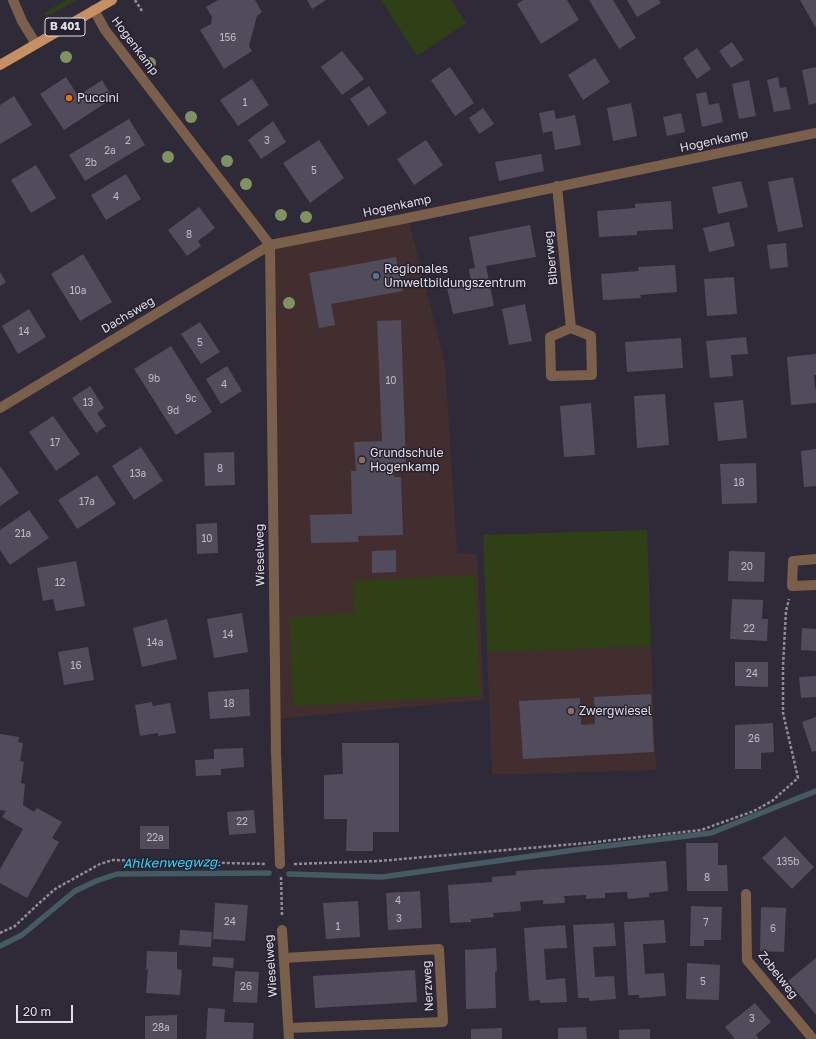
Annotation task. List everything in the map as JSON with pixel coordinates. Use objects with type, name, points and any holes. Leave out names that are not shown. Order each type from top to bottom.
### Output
[{"type":"main road","name":"B 401","points":[[0,65],[112,0]]},
{"type":"street","points":[[13,0],[22,21],[36,44]]},
{"type":"street","name":"Hogenkamp","points":[[94,10],[105,30],[270,245],[816,133]]},
{"type":"street","name":"Biberweg","points":[[558,186],[571,328]]},
{"type":"street","name":"Dachsweg","points":[[0,408],[270,245]]},
{"type":"street","name":"Wieselweg","points":[[270,245],[276,752],[280,864]]},
{"type":"street","points":[[571,328],[591,336],[592,375],[550,376],[550,337],[571,328]]},
{"type":"street","points":[[816,559],[793,561],[792,586],[816,585]]},
{"type":"street","name":"Zobelweg","points":[[746,894],[747,960],[813,1039]]},
{"type":"street","name":"Wieselweg","points":[[282,930],[289,1039]]},
{"type":"street","name":"Nerzweg","points":[[284,958],[439,949],[443,1022],[289,1028]]},
{"type":"path","points":[[135,0],[142,10]]},
{"type":"path","points":[[0,933],[15,926],[55,890],[100,864],[114,860],[280,864],[379,861],[587,843],[701,830],[754,811],[772,801],[798,778],[783,713],[783,666],[786,612],[792,586]]},
{"type":"path","name":"Wieselweg","points":[[282,892],[282,930]]},
{"type":"shaded area","name":"Grundschule Hogenkamp","points":[[408,218],[445,365],[457,553],[477,554],[484,700],[275,719],[270,245]]},
{"type":"shaded area","name":"Zwergwiesel","points":[[651,646],[656,770],[492,775],[487,652]]},
{"type":"green space","points":[[66,0],[76,0],[52,14],[45,15],[45,13]]},
{"type":"green space","points":[[381,0],[451,0],[466,23],[417,56]]},
{"type":"green space","points":[[647,530],[651,646],[487,652],[483,535]]},
{"type":"green space","points":[[475,575],[480,696],[294,706],[289,618],[354,613],[353,581]]},
{"type":"building","points":[[218,0],[255,0],[262,12],[257,16],[249,46],[252,51],[224,69],[200,30],[211,24],[212,17],[206,7]]},
{"type":"building","points":[[307,0],[326,0],[312,9]]},
{"type":"building","points":[[523,0],[567,0],[579,20],[541,44],[517,4]]},
{"type":"building","points":[[589,0],[613,0],[636,38],[619,49]]},
{"type":"building","points":[[627,0],[659,0],[661,3],[637,17]]},
{"type":"building","points":[[800,0],[816,0],[816,28]]},
{"type":"building","points":[[732,42],[744,60],[731,68],[719,51]]},
{"type":"building","points":[[697,48],[711,69],[697,79],[683,58]]},
{"type":"building","points":[[342,51],[364,79],[342,95],[321,67]]},
{"type":"building","points":[[595,58],[610,82],[583,100],[568,75]]},
{"type":"building","points":[[450,67],[474,103],[455,116],[431,80]]},
{"type":"building","points":[[816,67],[816,103],[809,105],[802,70]]},
{"type":"building","points":[[66,77],[78,96],[102,80],[113,98],[64,130],[40,94]]},
{"type":"building","points":[[778,77],[780,88],[786,87],[791,109],[774,112],[767,80]]},
{"type":"building","points":[[252,79],[269,105],[238,126],[220,100]]},
{"type":"building","points":[[749,80],[756,116],[739,119],[732,84]]},
{"type":"building","points":[[369,86],[387,113],[368,126],[350,99]]},
{"type":"building","points":[[706,92],[709,105],[719,103],[723,122],[702,127],[696,94]]},
{"type":"building","points":[[14,96],[32,125],[0,144],[0,105]]},
{"type":"building","points":[[631,103],[637,136],[613,141],[607,108]]},
{"type":"building","points":[[483,108],[494,124],[479,134],[469,118]]},
{"type":"building","points":[[554,110],[556,119],[575,115],[581,145],[555,150],[552,131],[543,133],[539,113]]},
{"type":"building","points":[[681,113],[685,132],[667,136],[663,117]]},
{"type":"building","points":[[129,119],[145,145],[85,181],[69,155]]},
{"type":"building","points":[[273,121],[286,142],[261,159],[248,140]]},
{"type":"building","points":[[319,140],[344,178],[310,203],[283,163]]},
{"type":"building","points":[[426,140],[443,165],[414,185],[397,159]]},
{"type":"building","points":[[541,154],[544,171],[499,181],[495,162]]},
{"type":"building","points":[[36,165],[56,198],[31,213],[11,180]]},
{"type":"building","points":[[126,174],[141,199],[106,220],[91,195]]},
{"type":"building","points":[[793,177],[803,227],[778,232],[768,182]]},
{"type":"building","points":[[741,181],[748,207],[718,214],[712,187]]},
{"type":"building","points":[[671,201],[673,229],[637,231],[637,235],[599,237],[597,211],[635,208],[635,204]]},
{"type":"building","points":[[199,207],[215,228],[198,241],[201,246],[187,256],[168,230]]},
{"type":"building","points":[[729,222],[735,246],[709,252],[703,228]]},
{"type":"building","points":[[530,225],[536,257],[486,266],[494,306],[453,314],[447,288],[471,283],[469,269],[475,268],[469,237]]},
{"type":"building","points":[[786,243],[788,267],[770,269],[767,245]]},
{"type":"building","points":[[83,254],[112,302],[80,321],[51,274]]},
{"type":"building","points":[[396,257],[403,291],[331,304],[335,325],[319,328],[309,273]]},
{"type":"building","points":[[675,265],[677,292],[640,295],[641,298],[603,300],[601,274],[639,271],[638,267]]},
{"type":"building","points":[[0,272],[6,282],[0,286]]},
{"type":"building","points":[[734,277],[737,314],[707,316],[704,279]]},
{"type":"building","points":[[525,304],[532,341],[509,345],[502,309]]},
{"type":"building","points":[[29,309],[46,337],[18,354],[2,326]]},
{"type":"building","name":"Grundschule Hogenkamp","points":[[401,320],[406,465],[393,466],[394,477],[401,477],[403,535],[358,536],[359,542],[311,543],[310,515],[352,514],[351,471],[356,471],[354,442],[382,441],[377,321]]},
{"type":"building","points":[[200,322],[220,352],[201,364],[181,334]]},
{"type":"building","points":[[746,337],[748,354],[731,355],[733,376],[710,378],[706,341]]},
{"type":"building","points":[[681,338],[683,368],[627,372],[625,342]]},
{"type":"building","points":[[171,346],[212,412],[176,435],[134,369]]},
{"type":"building","points":[[816,354],[816,375],[814,375],[816,403],[791,405],[787,357]]},
{"type":"building","points":[[227,366],[242,391],[221,404],[206,379]]},
{"type":"building","points":[[90,386],[104,408],[97,413],[106,426],[96,433],[72,398]]},
{"type":"building","points":[[665,394],[669,445],[637,448],[634,396]]},
{"type":"building","points":[[743,400],[747,438],[718,441],[714,403]]},
{"type":"building","points":[[591,403],[595,455],[564,457],[560,406]]},
{"type":"building","points":[[53,416],[80,454],[56,471],[29,432]]},
{"type":"building","points":[[141,447],[163,481],[134,500],[112,466]]},
{"type":"building","points":[[816,449],[816,486],[804,487],[801,451]]},
{"type":"building","points":[[234,452],[235,485],[205,486],[204,453]]},
{"type":"building","points":[[756,463],[757,503],[722,504],[720,464]]},
{"type":"building","points":[[0,466],[19,493],[0,506]]},
{"type":"building","points":[[97,475],[116,504],[77,529],[58,500]]},
{"type":"building","points":[[29,510],[49,538],[10,565],[0,550],[0,530]]},
{"type":"building","points":[[217,523],[218,553],[197,554],[196,524]]},
{"type":"building","points":[[396,550],[396,572],[372,573],[372,551]]},
{"type":"building","points":[[729,551],[765,552],[764,582],[728,581]]},
{"type":"building","points":[[76,561],[85,606],[56,611],[53,599],[43,601],[37,568]]},
{"type":"building","points":[[732,599],[763,600],[762,619],[768,619],[767,641],[730,639]]},
{"type":"building","points":[[242,613],[248,652],[214,658],[207,619]]},
{"type":"building","points":[[167,619],[177,659],[142,667],[133,628]]},
{"type":"building","points":[[802,628],[816,629],[816,651],[801,650]]},
{"type":"building","points":[[88,647],[94,680],[64,685],[58,652]]},
{"type":"building","points":[[735,662],[768,662],[768,687],[735,686]]},
{"type":"building","points":[[816,676],[816,697],[801,698],[799,677]]},
{"type":"building","points":[[249,689],[250,716],[210,719],[208,692]]},
{"type":"building","points":[[651,694],[654,752],[523,759],[519,701],[580,698],[581,725],[595,724],[594,697]]},
{"type":"building","points":[[152,702],[153,706],[170,703],[176,733],[158,736],[158,733],[140,736],[135,705]]},
{"type":"building","points":[[816,717],[816,751],[812,752],[802,722]]},
{"type":"building","points":[[773,723],[774,752],[761,753],[761,769],[735,769],[735,725]]},
{"type":"building","points":[[0,734],[19,737],[18,742],[23,743],[20,761],[24,762],[21,783],[25,784],[23,805],[34,812],[37,808],[62,822],[52,838],[59,842],[27,898],[0,883],[0,869],[23,829],[2,817],[6,811],[0,810]]},
{"type":"building","points":[[342,743],[399,743],[399,832],[373,832],[373,851],[346,851],[347,819],[324,819],[324,775],[343,774]]},
{"type":"building","points":[[243,748],[244,767],[221,769],[221,775],[196,776],[195,760],[214,759],[214,749]]},
{"type":"building","points":[[254,810],[256,833],[229,835],[227,812]]},
{"type":"building","points":[[140,826],[169,826],[169,849],[140,849]]},
{"type":"building","points":[[785,836],[814,867],[792,889],[762,858]]},
{"type":"building","points":[[686,843],[718,843],[718,865],[727,865],[728,891],[687,891]]},
{"type":"building","points":[[666,861],[668,891],[649,893],[649,897],[628,899],[627,892],[605,893],[605,898],[586,899],[586,895],[564,896],[565,903],[543,904],[543,900],[520,902],[521,911],[493,913],[494,917],[471,919],[471,922],[450,923],[448,885],[492,882],[492,877],[516,875],[516,871]]},
{"type":"building","points":[[420,891],[422,928],[388,930],[386,893]]},
{"type":"building","points":[[358,901],[360,937],[326,939],[323,903]]},
{"type":"building","points":[[215,903],[248,905],[245,941],[213,939]]},
{"type":"building","points":[[691,906],[722,907],[721,940],[704,940],[704,946],[690,946]]},
{"type":"building","points":[[761,907],[786,908],[784,952],[760,951]]},
{"type":"building","points":[[664,920],[666,943],[643,944],[645,974],[664,973],[666,996],[639,998],[639,995],[628,995],[624,922]]},
{"type":"building","points":[[614,923],[616,946],[593,947],[595,977],[614,976],[616,999],[589,1001],[589,998],[578,998],[573,925]]},
{"type":"building","points":[[565,925],[567,948],[544,949],[546,980],[565,978],[567,1002],[540,1003],[540,1000],[529,1001],[524,928]]},
{"type":"building","points":[[180,930],[212,932],[211,947],[179,945]]},
{"type":"building","points":[[496,948],[496,1008],[466,1009],[465,950]]},
{"type":"building","points":[[147,951],[177,952],[177,969],[182,970],[180,995],[146,993],[148,968],[146,970]]},
{"type":"building","points":[[213,957],[234,958],[233,968],[212,966]]},
{"type":"building","points":[[816,958],[816,1015],[788,981]]},
{"type":"building","points":[[687,963],[720,965],[719,1000],[686,999]]},
{"type":"building","points":[[415,970],[417,1002],[315,1008],[313,976]]},
{"type":"building","points":[[235,971],[259,972],[257,1003],[233,1002]]},
{"type":"building","points":[[755,1003],[771,1022],[756,1035],[759,1039],[735,1039],[725,1027]]},
{"type":"building","points":[[208,1008],[225,1009],[224,1022],[254,1023],[253,1039],[206,1039]]},
{"type":"building","points":[[177,1015],[177,1039],[145,1039],[145,1016]]},
{"type":"building","points":[[586,1027],[587,1039],[558,1039],[558,1028]]},
{"type":"building","points":[[502,1028],[502,1039],[471,1039],[471,1029]]},
{"type":"building","points":[[650,1029],[650,1039],[619,1039],[619,1030]]},
{"type":"waterway","points":[[289,874],[382,877],[582,849],[711,833],[816,791]]},
{"type":"waterway","name":"Ahlkenwegwzg.","points":[[0,946],[22,935],[75,891],[96,881],[117,874],[269,873]]},
{"type":"place","name":"Puccini","points":[[69,98]]},
{"type":"place","name":"Regionales Umweltbildungszentrum","points":[[376,276]]},
{"type":"place","name":"Grundschule Hogenkamp","points":[[362,460]]},
{"type":"place","name":"Zwergwiesel","points":[[571,711]]}]
